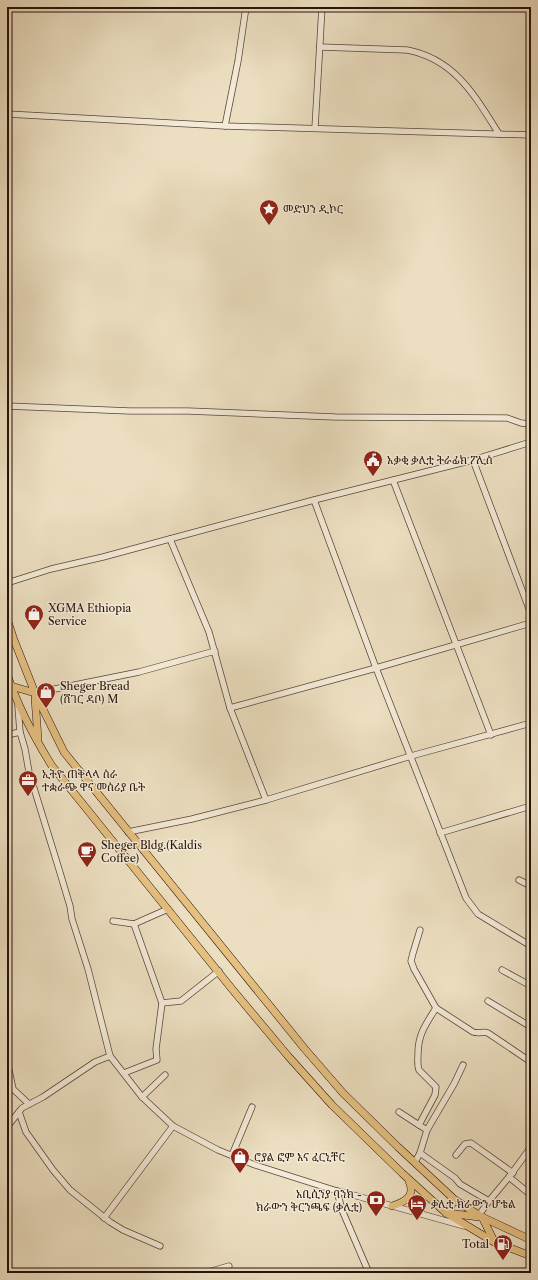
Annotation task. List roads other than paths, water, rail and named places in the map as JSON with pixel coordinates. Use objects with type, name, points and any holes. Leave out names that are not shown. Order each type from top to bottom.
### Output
[{"type":"main road","points":[[7,618],[34,694],[64,752],[309,1054],[343,1093],[455,1200],[480,1216],[531,1240]]},
{"type":"main road","points":[[7,674],[25,719],[52,766],[218,972],[288,1056],[332,1105],[408,1179],[446,1213],[494,1242],[531,1256]]},
{"type":"main road","points":[[11,686],[34,694]]},
{"type":"main road","points":[[34,694],[38,744]]},
{"type":"main road","points":[[392,1206],[402,1202],[410,1196],[412,1190],[408,1179]]},
{"type":"main road","points":[[446,1213],[455,1200]]},
{"type":"main road","points":[[446,1213],[480,1216]]},
{"type":"main road","points":[[480,1216],[494,1242]]},
{"type":"street","points":[[225,126],[238,61],[246,7]]},
{"type":"street","points":[[315,128],[322,7]]},
{"type":"street","points":[[320,47],[407,50],[430,57],[467,84],[499,134]]},
{"type":"street","points":[[7,114],[225,126],[531,135]]},
{"type":"street","points":[[7,406],[335,417],[507,418],[521,424],[531,424]]},
{"type":"street","points":[[7,583],[51,569],[103,557],[314,500],[473,460],[531,442]]},
{"type":"street","points":[[473,460],[531,614]]},
{"type":"street","points":[[393,480],[490,735]]},
{"type":"street","points":[[314,500],[376,668],[466,898],[478,914],[531,946]]},
{"type":"street","points":[[170,539],[209,632],[230,708],[266,800]]},
{"type":"street","points":[[230,708],[531,623]]},
{"type":"street","points":[[34,694],[139,672],[215,651]]},
{"type":"street","points":[[18,702],[20,732],[29,772],[88,969],[110,1056],[142,1097],[174,1126],[232,1156],[337,1192],[468,1227]]},
{"type":"street","points":[[128,832],[192,819],[266,800],[411,756],[531,723]]},
{"type":"street","points":[[7,735],[20,732]]},
{"type":"street","points":[[440,833],[531,806]]},
{"type":"street","points":[[519,880],[531,886]]},
{"type":"street","points":[[113,921],[134,924],[168,909]]},
{"type":"street","points":[[124,1073],[157,1060],[156,1049],[162,1003],[134,924]]},
{"type":"street","points":[[420,930],[414,946],[412,961],[414,969],[436,1008],[477,1034],[485,1032],[488,1033],[531,1062]]},
{"type":"street","points":[[502,970],[531,986]]},
{"type":"street","points":[[162,1003],[181,1000],[218,972]]},
{"type":"street","points":[[488,1001],[531,1027]]},
{"type":"street","points":[[419,1125],[436,1091],[434,1083],[421,1072],[418,1066],[419,1040],[436,1008]]},
{"type":"street","points":[[7,1127],[19,1112],[29,1104],[43,1097],[95,1062],[110,1056]]},
{"type":"street","points":[[7,1061],[13,1089]]},
{"type":"street","points":[[415,1162],[420,1153],[427,1130],[442,1106],[463,1065]]},
{"type":"street","points":[[142,1097],[164,1075]]},
{"type":"street","points":[[7,1085],[29,1104]]},
{"type":"street","points":[[232,1156],[252,1107]]},
{"type":"street","points":[[19,1112],[26,1132],[53,1170],[70,1190],[104,1218],[123,1230],[160,1246]]},
{"type":"street","points":[[399,1112],[427,1130]]},
{"type":"street","points":[[104,1218],[174,1126]]},
{"type":"street","points":[[456,1155],[465,1144],[471,1143],[511,1175],[531,1195]]},
{"type":"street","points":[[480,1216],[489,1201],[511,1175],[531,1147]]},
{"type":"street","points":[[420,1153],[455,1178],[460,1184],[489,1201]]},
{"type":"street","points":[[337,1192],[342,1210],[369,1273]]},
{"type":"street","points":[[205,1273],[229,1266]]},
{"type":"place","name":"መድህን ዲኮር","points":[[269,226]]},
{"type":"place","name":"አቃቂ ቃሊቲ ትራፊክ ፖሊስ","points":[[373,477]]},
{"type":"place","name":"XGMA Ethiopia Service","points":[[34,631]]},
{"type":"place","name":"Sheger Bread (ሸገር ዳቦ) M","points":[[46,709]]},
{"type":"place","name":"ኢትዮ ጠቅላላ ስራ ተቋራጭ ዋና መስሪያ ቤት","points":[[28,797]]},
{"type":"place","name":"Sheger Bldg.(Kaldis Coffee)","points":[[87,868]]},
{"type":"place","name":"ሮያል ፎም እና ፈርኒቸር","points":[[240,1174]]},
{"type":"place","name":"አቢሲንያ ባንክ - ክራውን ቅርንጫፍ (ቃሊቲ)","points":[[376,1217]]},
{"type":"place","name":"ቃሊቲ ክራውን ሆቴል","points":[[417,1221]]},
{"type":"place","name":"Total","points":[[503,1261]]}]
